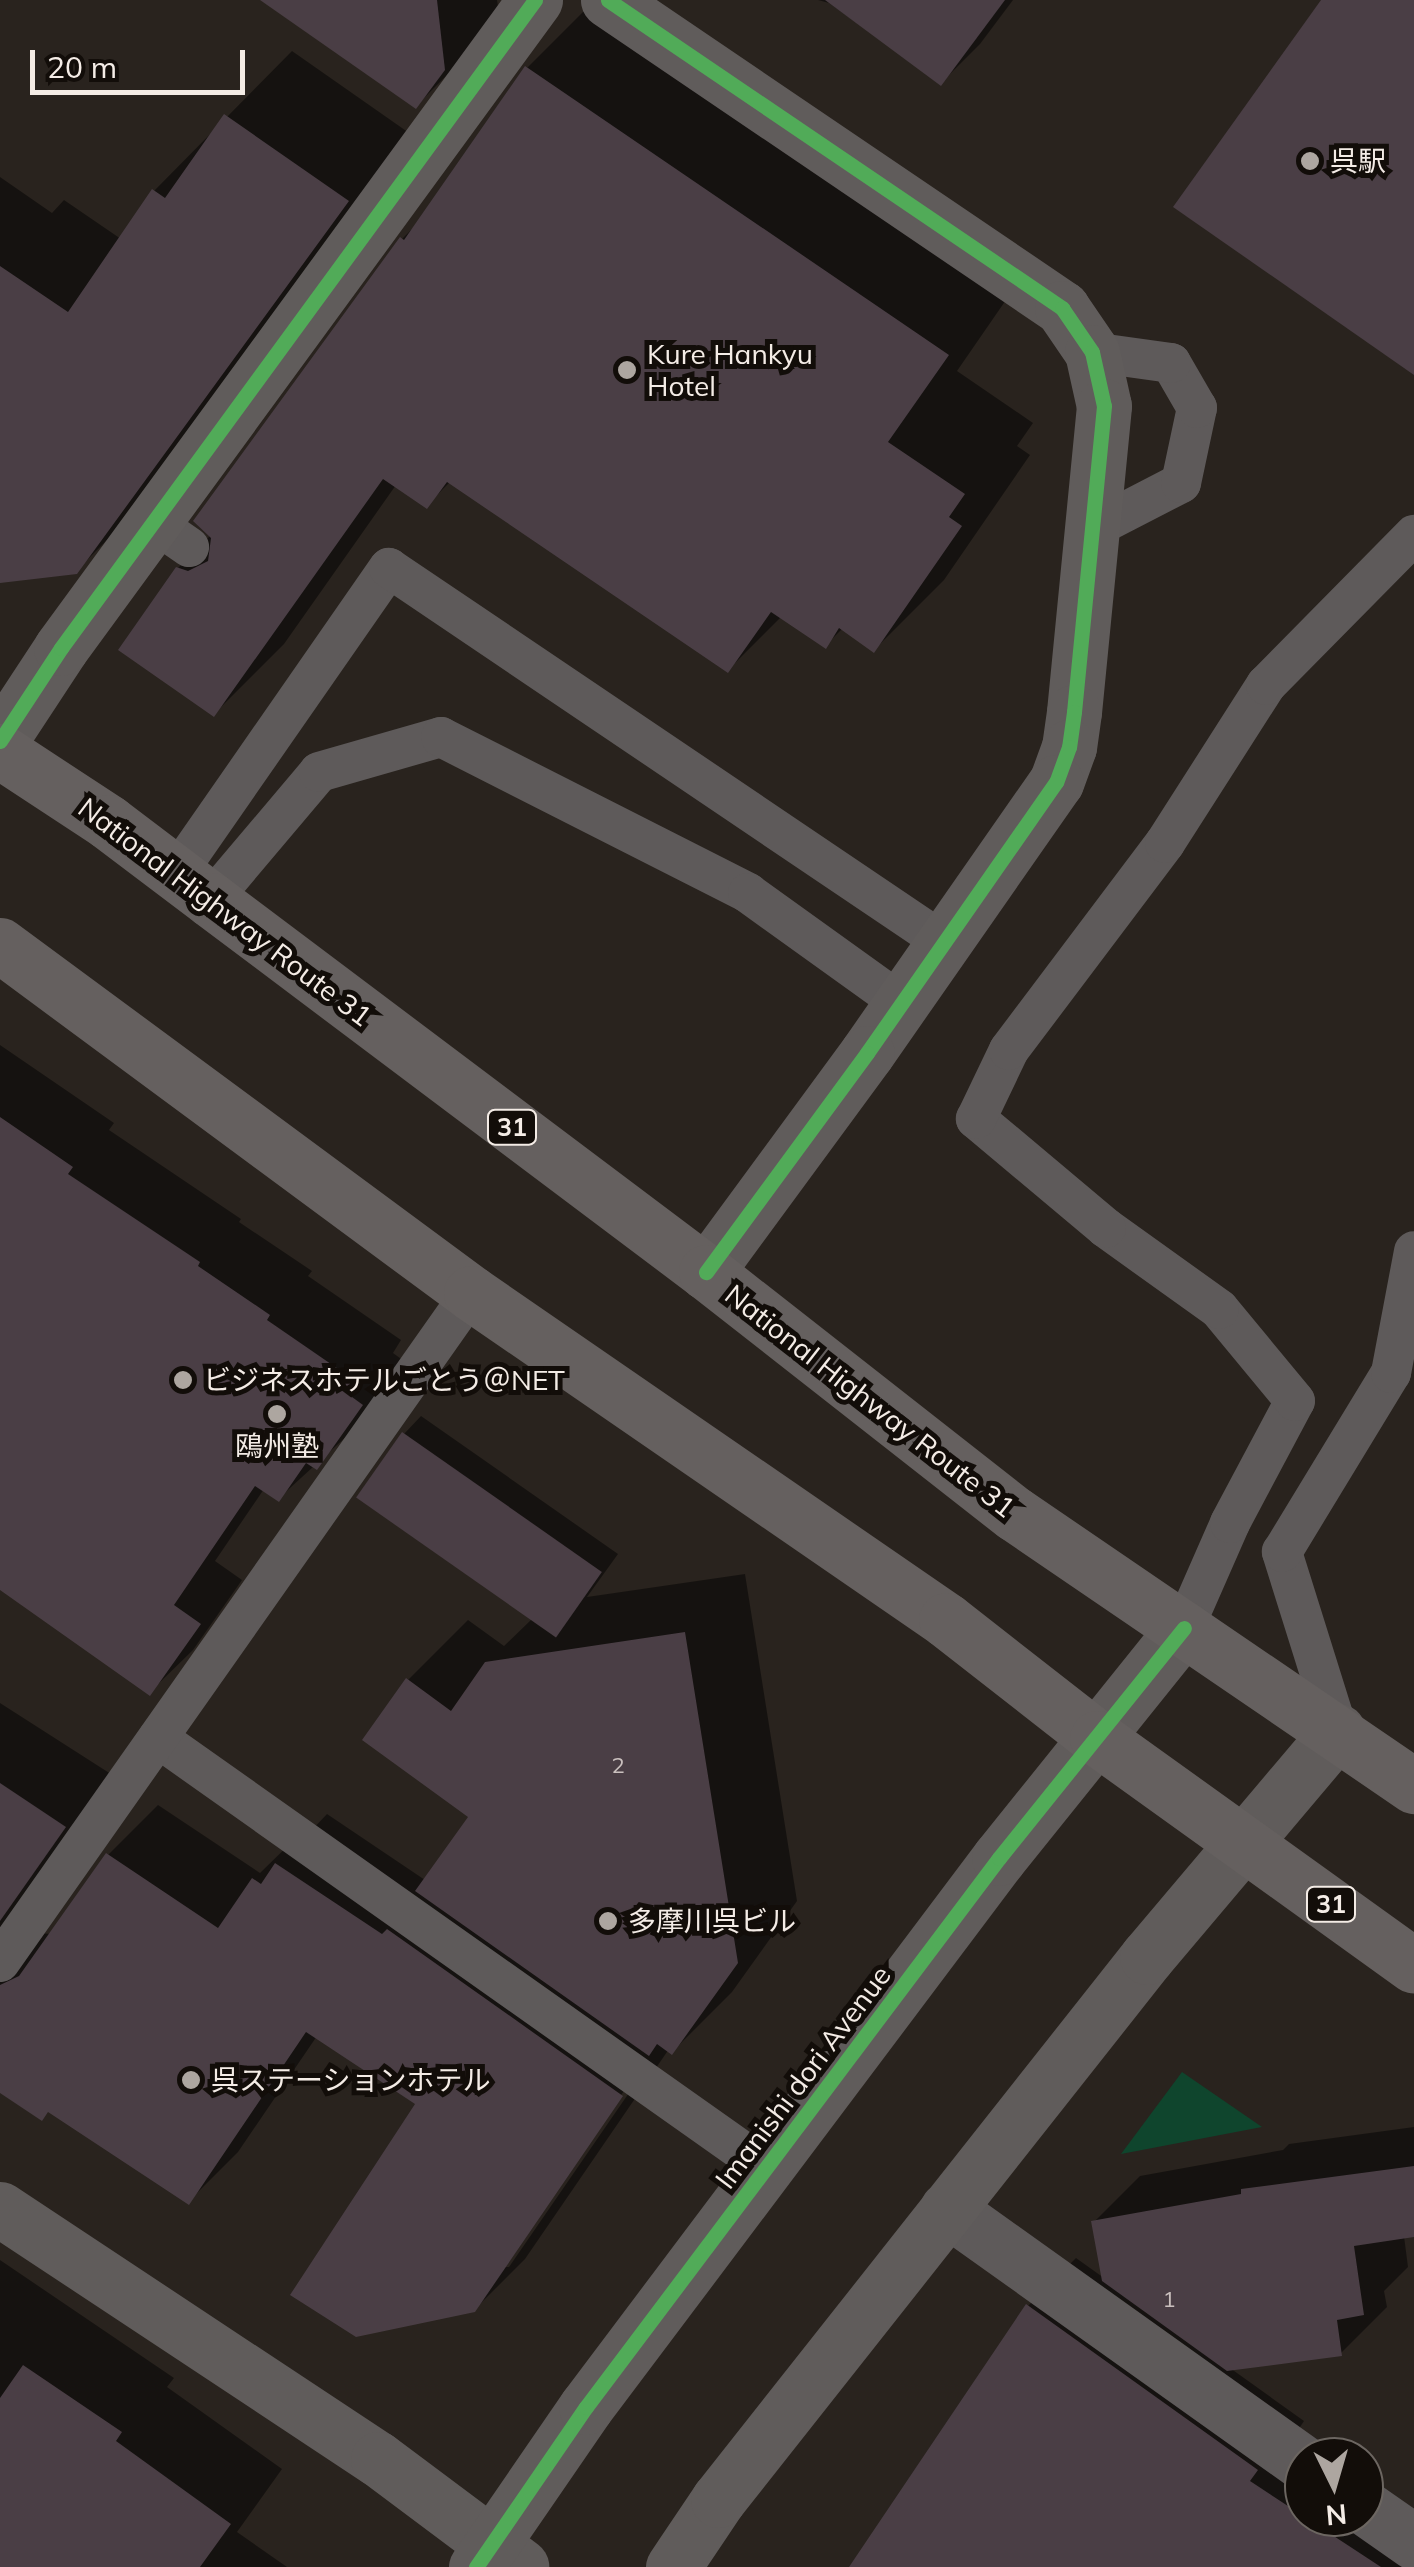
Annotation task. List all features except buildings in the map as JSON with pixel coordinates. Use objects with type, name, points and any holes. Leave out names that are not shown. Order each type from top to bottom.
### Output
[{"type":"highway","name":"National Highway Route 31","points":[[0,751],[194,887],[706,1272],[1015,1514],[1414,1786]]},
{"type":"highway","name":"31","points":[[0,945],[471,1293],[946,1620],[1096,1738],[1248,1842],[1414,1966]]},
{"type":"street","points":[[0,741],[171,535],[535,0]]},
{"type":"street","points":[[608,0],[1062,308],[1092,352],[1104,406],[1069,747],[1056,782],[706,1272]]},
{"type":"street","name":"Imanishi dori Avenue","points":[[496,2560],[586,2407],[999,1858],[1184,1628]]},
{"type":"street","points":[[673,2567],[718,2500],[1147,1957],[1338,1731]]},
{"type":"street","points":[[0,2209],[378,2459],[496,2560]]},
{"type":"street","points":[[947,2209],[1284,2450]]},
{"type":"street","points":[[1384,2521],[1414,2542]]},
{"type":"lane","points":[[1092,352],[1171,363],[1197,408],[1182,484],[1092,528]]},
{"type":"lane","points":[[1184,1628],[1230,1523],[1294,1401],[1219,1309],[1106,1228],[976,1119],[1010,1050],[1165,843],[1266,685],[1414,536]]},
{"type":"lane","points":[[194,887],[389,568],[943,942]]},
{"type":"lane","points":[[194,887],[319,772],[441,737],[748,892],[900,1003]]},
{"type":"lane","points":[[1338,1731],[1282,1552],[1391,1373],[1414,1251]]},
{"type":"lane","points":[[0,1962],[471,1293]]},
{"type":"lane","points":[[158,1738],[766,2168]]},
{"type":"green space","points":[[1182,2072],[1262,2127],[1121,2154]]},
{"type":"cycle path","points":[[0,741],[61,648],[535,0]]},
{"type":"cycle path","points":[[608,0],[1062,308],[1092,352],[1104,406],[1074,712],[1069,747],[1056,782],[867,1053],[706,1272]]},
{"type":"cycle path","points":[[476,2567],[586,2407],[999,1858],[1184,1628]]},
{"type":"place","name":"呉駅","points":[[1310,161]]},
{"type":"place","name":"Kure Hankyu Hotel","points":[[627,370]]},
{"type":"place","name":"ビジネスホテルごとう＠NET","points":[[183,1380]]},
{"type":"place","name":"鴎州塾","points":[[277,1414]]},
{"type":"place","name":"多摩川呉ビル","points":[[608,1921]]},
{"type":"place","name":"呉ステーションホテル","points":[[191,2080]]}]
